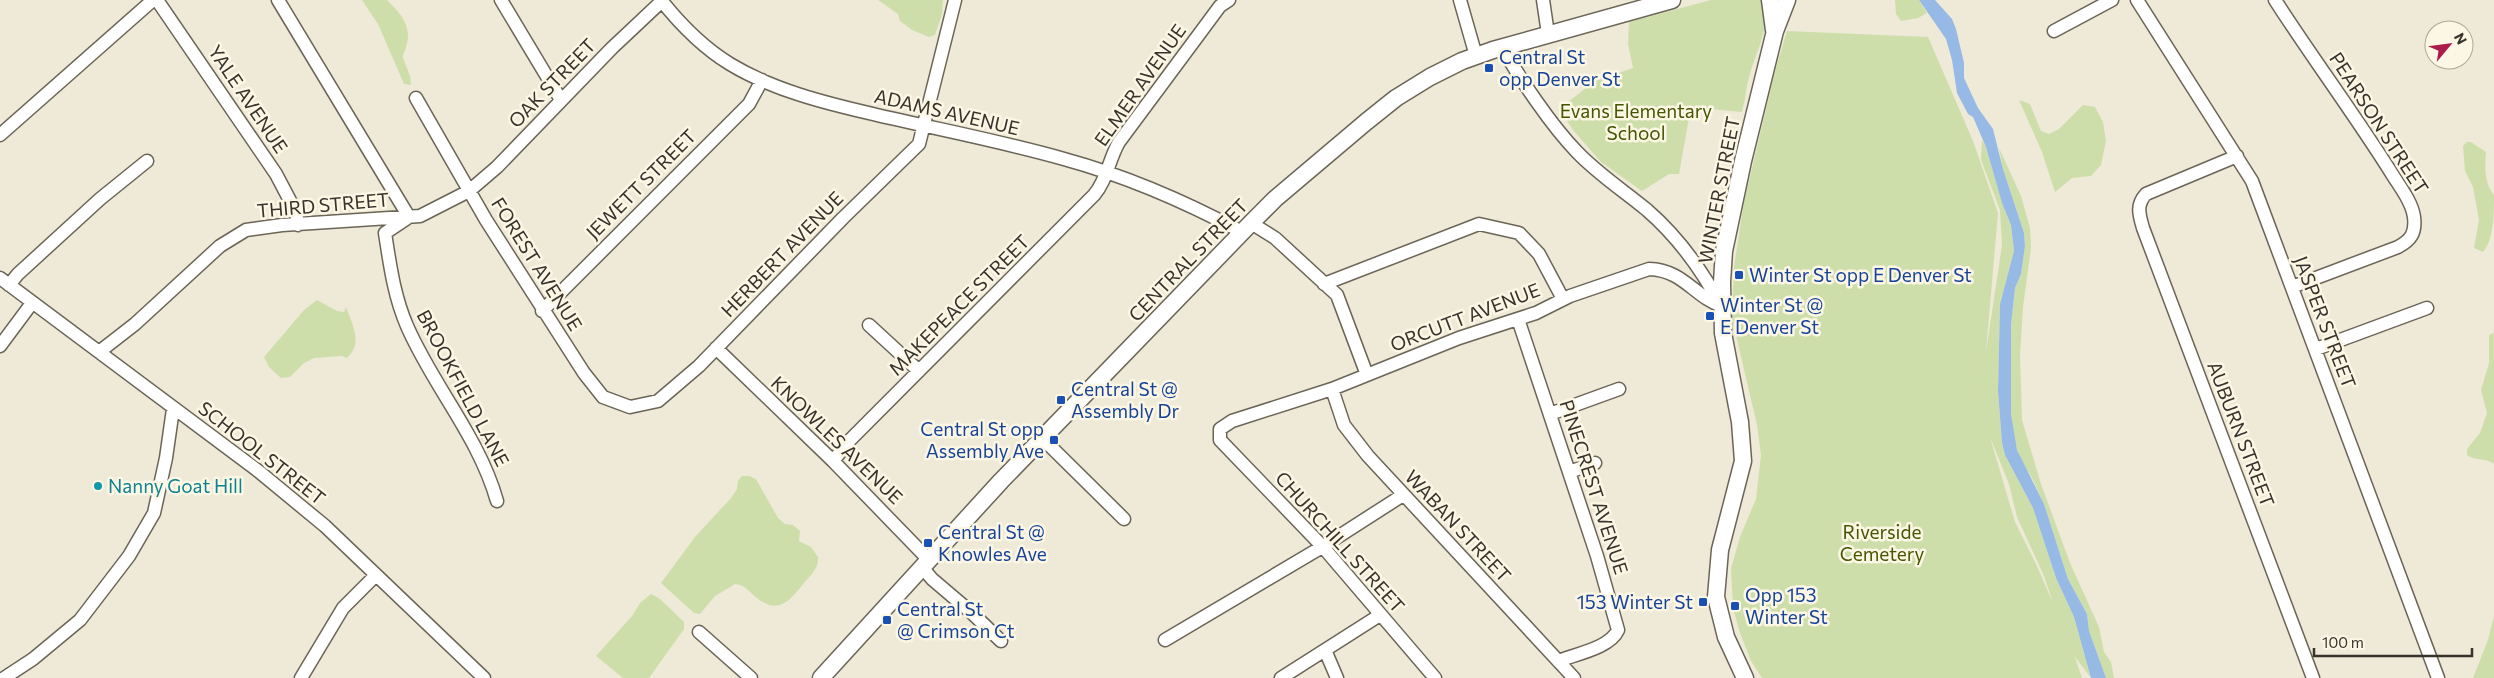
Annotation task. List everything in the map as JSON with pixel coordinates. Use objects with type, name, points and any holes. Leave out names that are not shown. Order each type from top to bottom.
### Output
[{"type":"main road","name":"WINTER STREET","points":[[1770,0],[1774,31]]},
{"type":"main road","name":"WINTER STREET","points":[[1745,678],[1726,637],[1716,597],[1720,550],[1743,461],[1740,422],[1723,333],[1723,267],[1727,236],[1774,31],[1787,0]]},
{"type":"main road","name":"CENTRAL STREET","points":[[828,676],[926,563],[1043,438],[1275,199],[1396,98],[1430,77],[1476,56],[1667,1]]},
{"type":"street","points":[[0,136],[155,0]]},
{"type":"street","name":"YALE AVENUE","points":[[155,0],[276,174],[296,212],[298,225]]},
{"type":"street","points":[[278,0],[409,217]]},
{"type":"street","points":[[501,0],[561,100]]},
{"type":"street","name":"HERBERT AVENUE","points":[[658,401],[716,348],[842,218],[919,144],[956,0]]},
{"type":"street","name":"ELMER AVENUE","points":[[1106,172],[1113,152],[1132,124],[1220,6],[1229,0]]},
{"type":"street","points":[[1460,0],[1476,56]]},
{"type":"street","points":[[1543,0],[1548,34]]},
{"type":"street","points":[[2054,31],[2112,0]]},
{"type":"street","name":"JASPER STREET","points":[[2137,0],[2252,181],[2438,678]]},
{"type":"street","name":"PEARSON STREET","points":[[2275,0],[2380,155],[2407,198],[2414,218],[2413,234],[2409,241],[2398,247],[2292,287]]},
{"type":"street","name":"OAK STREET","points":[[470,191],[497,168],[612,48],[662,1]]},
{"type":"street","name":"ADAMS AVENUE","points":[[662,1],[689,31],[717,55],[762,80],[827,103],[1032,150],[1106,172],[1204,213],[1275,238],[1337,295],[1368,375]]},
{"type":"street","points":[[1502,47],[1514,68],[1560,133],[1584,160],[1646,210],[1671,234],[1704,274],[1722,306]]},
{"type":"street","name":"JEWETT STREET","points":[[542,310],[749,104],[762,80]]},
{"type":"street","name":"FOREST AVENUE","points":[[416,98],[542,310],[584,373],[603,396],[630,407],[658,401]]},
{"type":"street","name":"AUBURN STREET","points":[[2237,156],[2146,194],[2138,209],[2143,228],[2313,678]]},
{"type":"street","points":[[4,282],[18,274],[100,199],[147,161]]},
{"type":"street","name":"MAKEPEACE STREET","points":[[833,461],[849,441],[1094,195],[1100,188],[1106,172]]},
{"type":"street","name":"THIRD STREET","points":[[99,352],[135,324],[220,246],[246,230],[420,216],[470,191]]},
{"type":"street","name":"BROOKFIELD LANE","points":[[409,217],[385,233],[393,286],[407,326],[479,455],[497,501]]},
{"type":"street","points":[[1324,284],[1479,224],[1519,233],[1539,254],[1563,299]]},
{"type":"street","name":"ORCUTT AVENUE","points":[[1219,432],[1232,421],[1332,389],[1460,338],[1518,319],[1563,299],[1649,269],[1659,269],[1683,279],[1707,301],[1722,306]]},
{"type":"street","name":"SCHOOL STREET","points":[[4,282],[256,470],[325,526],[484,678]]},
{"type":"street","points":[[0,346],[32,303]]},
{"type":"street","points":[[2316,349],[2427,308]]},
{"type":"street","name":"PINECREST AVENUE","points":[[1518,319],[1569,472],[1618,630],[1615,637],[1608,642],[1558,661]]},
{"type":"street","points":[[869,325],[919,371]]},
{"type":"street","name":"KNOWLES AVENUE","points":[[716,348],[833,461],[926,563],[932,579],[1001,641]]},
{"type":"street","name":"WABAN STREET","points":[[1332,389],[1344,425],[1368,456],[1574,678]]},
{"type":"street","points":[[1550,414],[1619,389]]},
{"type":"street","points":[[4,678],[33,659],[80,620],[129,556],[154,513],[166,458],[173,408]]},
{"type":"street","name":"CHURCHILL STREET","points":[[1219,432],[1220,440],[1322,547],[1435,678]]},
{"type":"street","points":[[1043,438],[1124,519]]},
{"type":"street","points":[[1569,472],[1595,463]]},
{"type":"street","points":[[1165,640],[1322,547],[1403,495]]},
{"type":"street","points":[[301,678],[344,608],[376,575]]},
{"type":"street","points":[[1281,678],[1380,615]]},
{"type":"street","points":[[700,632],[751,678]]},
{"type":"street","points":[[1325,650],[1337,678]]},
{"type":"green space","points":[[362,0],[387,0],[404,21],[408,39],[403,58],[410,76],[411,85],[404,84],[378,24]]},
{"type":"green space","points":[[878,0],[943,0],[942,14],[935,35],[929,37],[912,30],[900,21],[898,14]]},
{"type":"green space","name":"Evans Elementary School","points":[[1711,0],[1761,0],[1764,2],[1764,31],[1749,77],[1742,112],[1691,107],[1679,174],[1669,174],[1642,191],[1601,162],[1573,130],[1559,109],[1595,81],[1633,68],[1628,44],[1629,22]]},
{"type":"green space","points":[[1895,0],[1919,0],[1927,13],[1918,18],[1901,21],[1896,14]]},
{"type":"green space","name":"Riverside Cemetery","points":[[1787,31],[1928,37],[1973,141],[1998,213],[1986,352],[2002,245],[2000,210],[1981,160],[1982,140],[1986,147],[2002,202],[2011,225],[2014,251],[2000,304],[1998,391],[2002,443],[2005,455],[2033,508],[2056,578],[2074,617],[2091,678],[2075,657],[2082,678],[1762,678],[1751,661],[1733,608],[1731,569],[1740,537],[1756,499],[1761,455],[1757,425],[1732,318],[1734,267],[1744,202],[1775,71]],"holes":[[[1990,437],[2009,484],[2017,517],[2044,576],[2053,603],[2015,522]]]},
{"type":"green space","points":[[2019,100],[2030,104],[2041,131],[2049,134],[2059,129],[2083,105],[2095,107],[2103,122],[2106,141],[2101,165],[2091,176],[2072,178],[2055,192],[2042,152]]},
{"type":"green space","points":[[2467,142],[2471,142],[2486,152],[2485,169],[2487,180],[2494,195],[2491,234],[2487,247],[2483,252],[2474,248],[2479,220],[2473,187],[2465,171],[2463,146]]},
{"type":"green space","points":[[1999,148],[2021,196],[2030,228],[2031,248],[2023,307],[2020,355],[2022,420],[2041,484],[2070,563],[2099,627],[2104,652],[2111,662],[2114,678],[2106,678],[2089,631],[2087,614],[2068,579],[2044,504],[2020,458],[2014,440],[2011,414],[2011,325],[2015,288],[2021,274],[2025,246],[2024,233],[2003,169]]},
{"type":"green space","points":[[317,300],[337,311],[344,312],[346,307],[354,328],[355,346],[347,358],[342,356],[314,358],[304,363],[290,377],[281,378],[269,367],[264,357],[304,310]]},
{"type":"green space","points":[[2494,333],[2494,464],[2487,460],[2470,457],[2467,455],[2467,449],[2480,433],[2487,413],[2481,390],[2489,363],[2489,335]]},
{"type":"green space","points":[[742,476],[756,479],[778,518],[785,524],[793,525],[800,531],[799,541],[811,547],[818,557],[816,568],[789,600],[784,603],[772,606],[757,598],[745,587],[735,584],[715,596],[700,614],[694,613],[661,583],[695,537],[731,498]]},
{"type":"green space","points":[[651,594],[660,599],[684,622],[684,629],[649,678],[623,678],[596,656],[632,616],[640,603]]},
{"type":"green space","points":[[2494,616],[2494,678],[2473,678],[2488,640]]},
{"type":"water","points":[[1919,0],[1935,0],[1952,19],[1964,63],[1964,78],[1978,108],[1993,129],[2003,169],[2024,233],[2025,246],[2021,274],[2015,288],[2011,325],[2011,414],[2017,450],[2044,504],[2068,579],[2087,614],[2089,631],[2106,678],[2091,678],[2074,617],[2056,578],[2033,508],[2005,455],[2002,443],[1998,391],[2000,304],[2014,251],[2011,225],[2002,203],[1986,147],[1973,117],[1968,114],[1957,93],[1952,60],[1946,39]]},
{"type":"place","name":"Central St opp Denver St","points":[[1489,68]]},
{"type":"place","name":"Winter St opp E Denver St","points":[[1739,275]]},
{"type":"place","name":"Winter St @ E Denver St","points":[[1710,316]]},
{"type":"place","name":"Central St @ Assembly Dr","points":[[1061,400]]},
{"type":"place","name":"Central St opp Assembly Ave","points":[[1054,440]]},
{"type":"place","name":"Nanny Goat Hill","points":[[98,486]]},
{"type":"place","name":"Central St @ Knowles Ave","points":[[928,543]]},
{"type":"place","name":"153 Winter St","points":[[1703,602]]},
{"type":"place","name":"Opp 153 Winter St","points":[[1735,606]]},
{"type":"place","name":"Central St @ Crimson Ct","points":[[887,620]]}]
